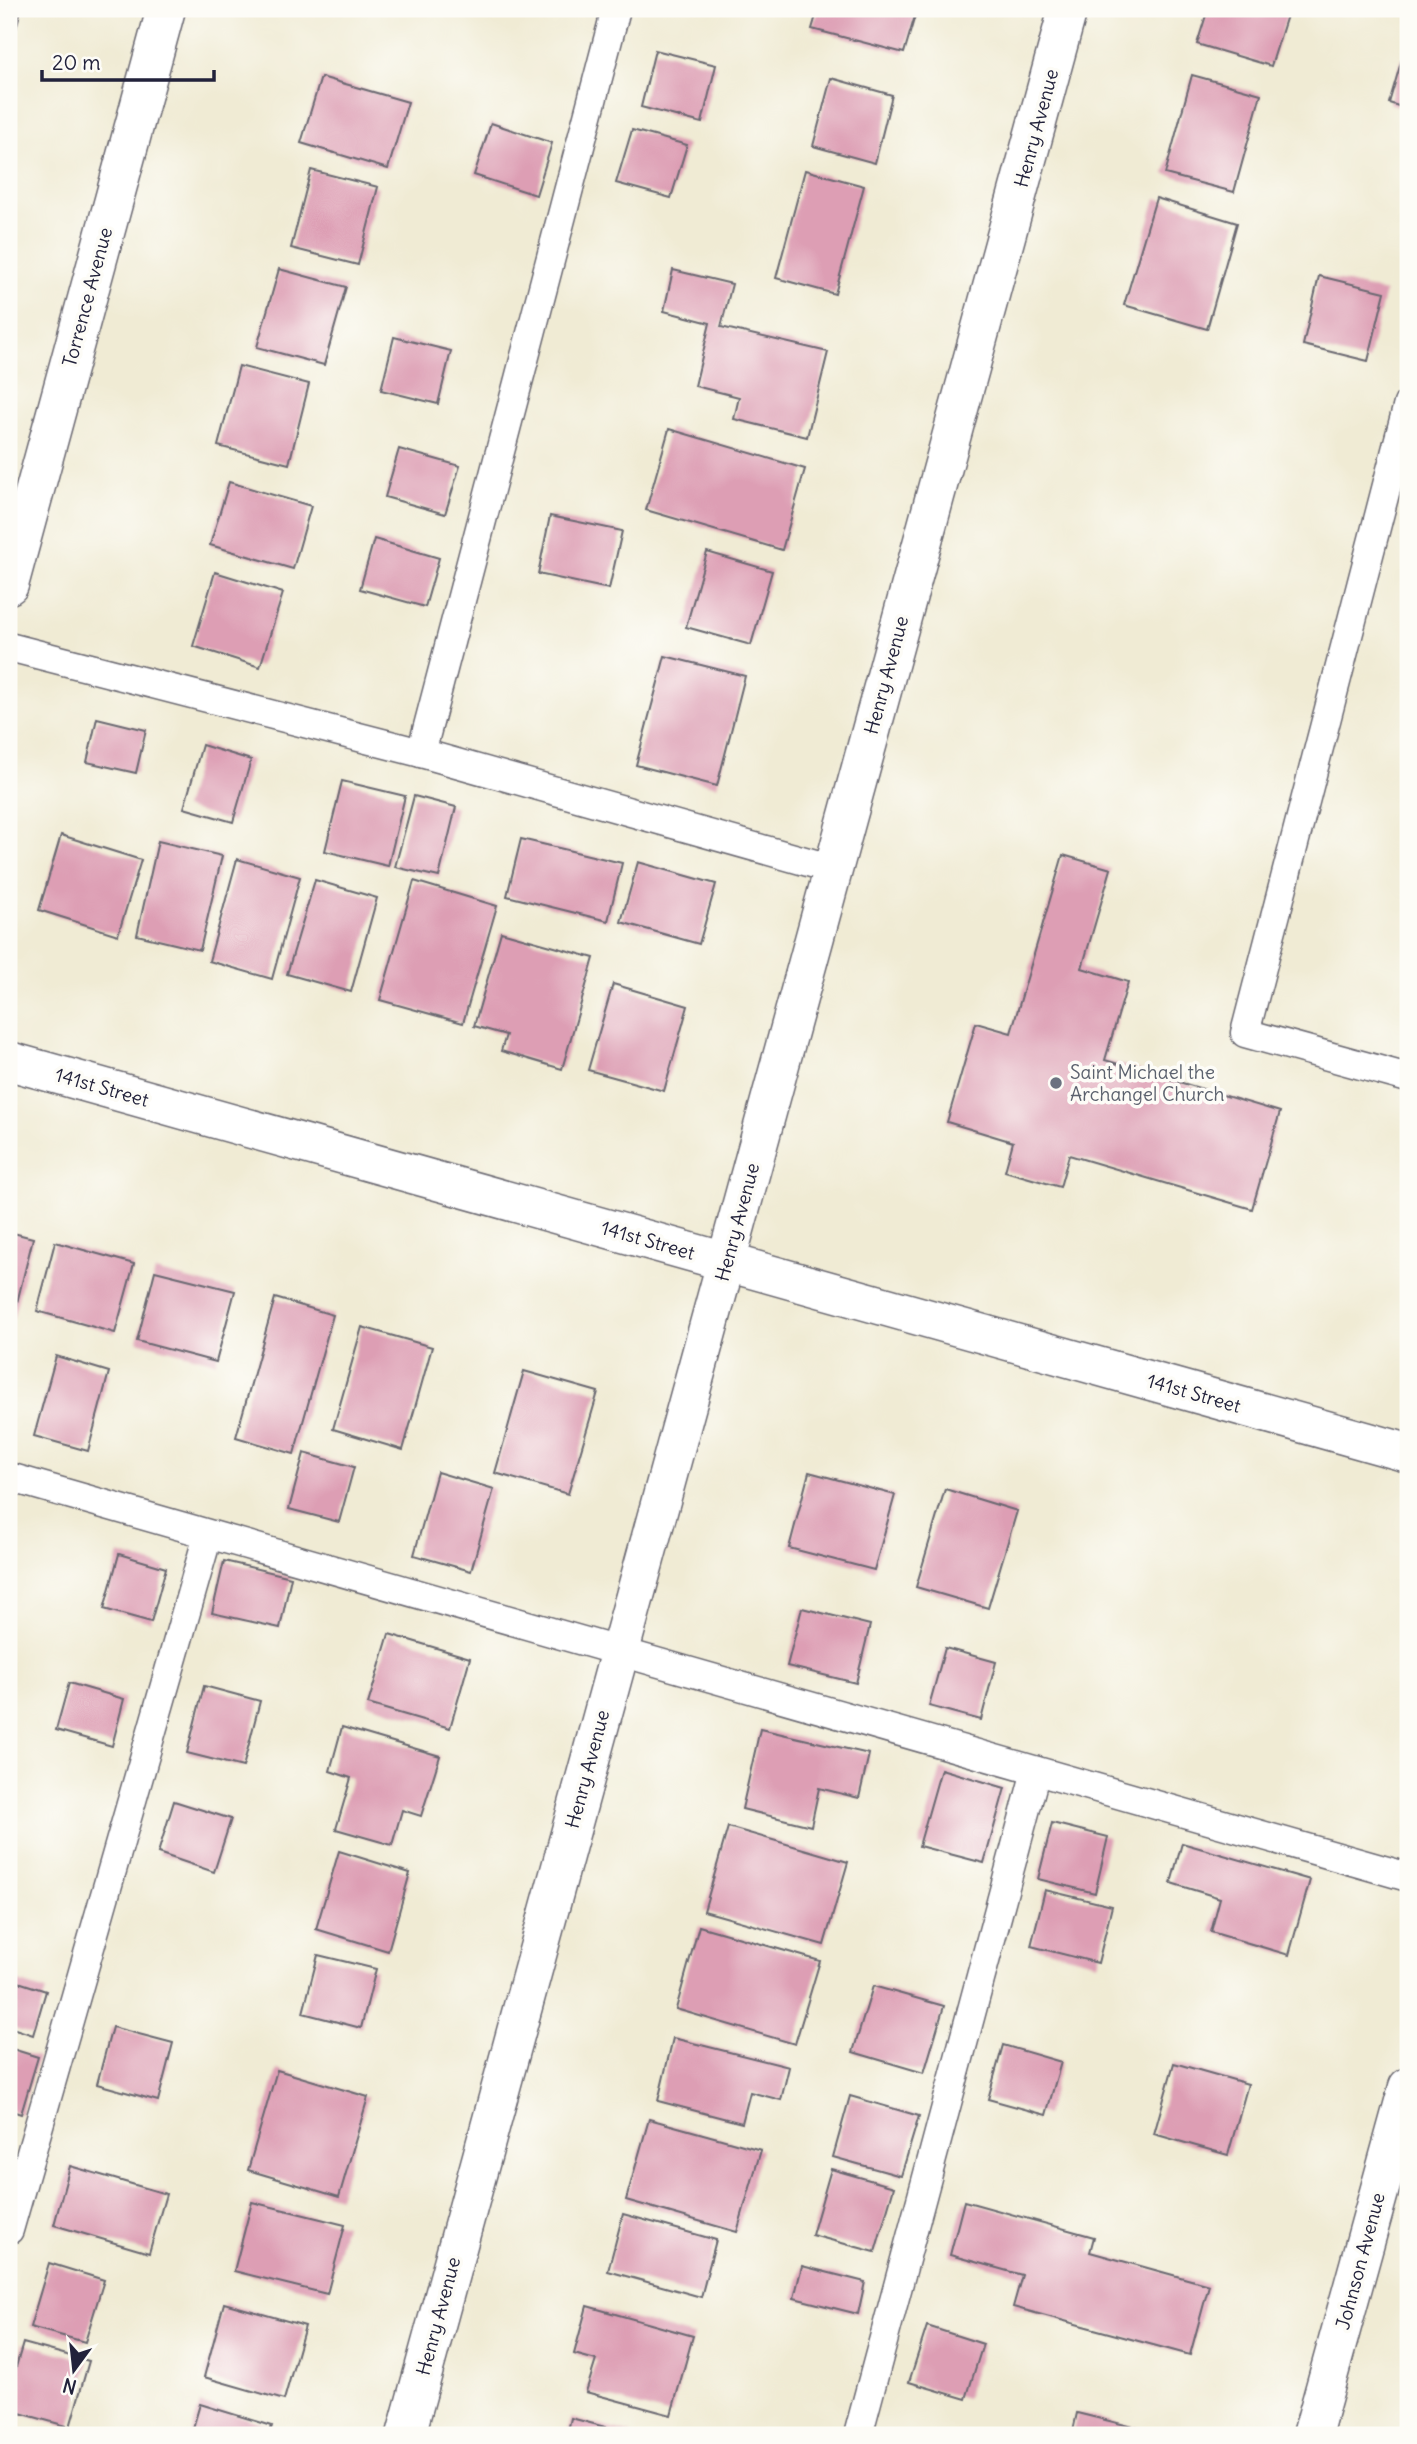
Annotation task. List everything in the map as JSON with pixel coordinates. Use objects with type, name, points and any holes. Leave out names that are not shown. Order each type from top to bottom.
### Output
[{"type":"street","name":"Torrence Avenue","points":[[9,585],[166,9]]},
{"type":"street","name":"Henry Avenue","points":[[405,2435],[1068,9]]},
{"type":"street","name":"141st Street","points":[[9,1061],[1408,1453]]},
{"type":"street","name":"Johnson Avenue","points":[[1312,2435],[1408,2087]]},
{"type":"lane","points":[[421,753],[616,9]]},
{"type":"lane","points":[[1408,404],[1245,1033],[1408,1078]]},
{"type":"lane","points":[[9,647],[421,753],[833,869]]},
{"type":"lane","points":[[9,1477],[1408,1877]]},
{"type":"lane","points":[[9,2230],[208,1535]]},
{"type":"lane","points":[[858,2435],[1036,1771]]},
{"type":"building","points":[[9,9],[21,9],[15,33],[9,31]]},
{"type":"building","points":[[818,9],[917,9],[904,53],[812,29]]},
{"type":"building","points":[[1208,9],[1289,9],[1271,66],[1197,44]]},
{"type":"building","points":[[655,50],[716,65],[702,123],[641,107]]},
{"type":"building","points":[[1402,59],[1408,61],[1408,109],[1389,103]]},
{"type":"building","points":[[1192,75],[1261,94],[1234,192],[1165,174]]},
{"type":"building","points":[[321,77],[408,102],[388,169],[301,143]]},
{"type":"building","points":[[831,78],[892,95],[875,163],[813,146]]},
{"type":"building","points":[[491,123],[552,143],[536,195],[474,175]]},
{"type":"building","points":[[632,130],[687,145],[671,198],[616,183]]},
{"type":"building","points":[[311,170],[378,187],[358,265],[291,248]]},
{"type":"building","points":[[805,170],[864,186],[835,294],[776,278]]},
{"type":"building","points":[[1156,198],[1237,223],[1207,329],[1124,305]]},
{"type":"building","points":[[279,269],[346,287],[324,365],[257,347]]},
{"type":"building","points":[[673,270],[732,284],[721,327],[828,352],[807,437],[734,419],[739,397],[695,386],[710,323],[664,311]]},
{"type":"building","points":[[1319,276],[1385,292],[1368,361],[1303,345]]},
{"type":"building","points":[[394,337],[451,351],[438,404],[381,390]]},
{"type":"building","points":[[239,366],[309,384],[289,464],[218,446]]},
{"type":"building","points":[[669,429],[805,469],[782,550],[646,510]]},
{"type":"building","points":[[399,449],[460,466],[445,514],[385,497]]},
{"type":"building","points":[[229,482],[311,506],[293,569],[210,545]]},
{"type":"building","points":[[550,516],[622,531],[609,589],[538,574]]},
{"type":"building","points":[[374,539],[439,558],[425,607],[360,589]]},
{"type":"building","points":[[707,552],[772,571],[751,645],[686,627]]},
{"type":"building","points":[[215,572],[283,593],[260,667],[193,646]]},
{"type":"building","points":[[665,656],[745,676],[717,786],[636,765]]},
{"type":"building","points":[[97,718],[146,730],[136,773],[87,762]]},
{"type":"building","points":[[202,745],[251,760],[233,822],[184,808]]},
{"type":"building","points":[[342,781],[405,796],[388,866],[325,851]]},
{"type":"building","points":[[414,796],[456,807],[439,877],[395,867]]},
{"type":"building","points":[[61,835],[141,860],[118,935],[39,910]]},
{"type":"building","points":[[521,839],[622,863],[608,921],[507,896]]},
{"type":"building","points":[[158,841],[222,856],[200,950],[137,935]]},
{"type":"building","points":[[1063,855],[1111,869],[1082,968],[1128,982],[1105,1060],[1280,1112],[1252,1209],[1069,1155],[1060,1187],[1005,1171],[1013,1142],[947,1122],[976,1023],[1011,1033]]},
{"type":"building","points":[[237,859],[300,877],[272,979],[209,961]]},
{"type":"building","points":[[638,862],[716,884],[699,944],[621,922]]},
{"type":"building","points":[[315,880],[377,898],[351,992],[287,974]]},
{"type":"building","points":[[414,881],[497,906],[463,1023],[380,1000]]},
{"type":"building","points":[[501,932],[594,958],[562,1069],[501,1051],[506,1035],[474,1026]]},
{"type":"building","points":[[613,984],[688,1006],[664,1091],[588,1070]]},
{"type":"building","points":[[9,1232],[33,1238],[13,1319],[9,1318]]},
{"type":"building","points":[[55,1242],[134,1264],[115,1333],[37,1311]]},
{"type":"building","points":[[155,1271],[235,1291],[216,1362],[137,1341]]},
{"type":"building","points":[[275,1298],[333,1315],[294,1454],[236,1437]]},
{"type":"building","points":[[362,1327],[432,1347],[403,1450],[333,1429]]},
{"type":"building","points":[[56,1356],[109,1372],[88,1451],[34,1436]]},
{"type":"building","points":[[524,1371],[598,1392],[568,1494],[495,1473]]},
{"type":"building","points":[[304,1453],[354,1467],[339,1522],[289,1509]]},
{"type":"building","points":[[437,1472],[494,1489],[471,1571],[414,1555]]},
{"type":"building","points":[[809,1472],[895,1495],[874,1570],[789,1548]]},
{"type":"building","points":[[945,1489],[1017,1511],[988,1608],[916,1587]]},
{"type":"building","points":[[119,1554],[166,1568],[151,1622],[104,1609]]},
{"type":"building","points":[[224,1561],[291,1577],[280,1628],[212,1613]]},
{"type":"building","points":[[802,1608],[870,1625],[856,1683],[787,1666]]},
{"type":"building","points":[[389,1634],[470,1658],[450,1728],[368,1704]]},
{"type":"building","points":[[945,1648],[996,1662],[981,1720],[929,1706]]},
{"type":"building","points":[[69,1683],[124,1699],[112,1746],[56,1730]]},
{"type":"building","points":[[204,1686],[260,1701],[243,1767],[187,1753]]},
{"type":"building","points":[[342,1727],[440,1756],[421,1816],[402,1810],[392,1845],[336,1829],[351,1778],[330,1771]]},
{"type":"building","points":[[760,1729],[869,1754],[859,1798],[819,1788],[811,1826],[742,1809]]},
{"type":"building","points":[[941,1769],[1005,1788],[984,1863],[919,1846]]},
{"type":"building","points":[[174,1801],[231,1819],[214,1872],[158,1853]]},
{"type":"building","points":[[1052,1823],[1108,1837],[1095,1893],[1038,1879]]},
{"type":"building","points":[[728,1827],[848,1862],[824,1945],[704,1911]]},
{"type":"building","points":[[1182,1843],[1310,1880],[1289,1955],[1211,1932],[1220,1898],[1171,1883]]},
{"type":"building","points":[[339,1851],[410,1873],[388,1951],[316,1929]]},
{"type":"building","points":[[1045,1890],[1112,1906],[1098,1963],[1031,1946]]},
{"type":"building","points":[[699,1926],[820,1961],[795,2044],[676,2009]]},
{"type":"building","points":[[318,1955],[376,1969],[361,2028],[303,2013]]},
{"type":"building","points":[[9,1979],[46,1991],[33,2035],[9,2027]]},
{"type":"building","points":[[873,1986],[944,2006],[924,2073],[853,2052]]},
{"type":"building","points":[[112,2027],[173,2043],[158,2101],[97,2084]]},
{"type":"building","points":[[673,2038],[789,2067],[781,2100],[750,2092],[742,2123],[658,2101]]},
{"type":"building","points":[[1003,2045],[1061,2062],[1046,2115],[988,2099]]},
{"type":"building","points":[[9,2048],[38,2057],[21,2114],[9,2110]]},
{"type":"building","points":[[1174,2063],[1248,2084],[1228,2155],[1154,2134]]},
{"type":"building","points":[[277,2070],[368,2097],[339,2197],[248,2170]]},
{"type":"building","points":[[850,2096],[919,2116],[901,2176],[833,2157]]},
{"type":"building","points":[[649,2119],[761,2150],[737,2232],[626,2200]]},
{"type":"building","points":[[70,2166],[166,2194],[149,2253],[54,2225]]},
{"type":"building","points":[[831,2169],[894,2187],[875,2252],[812,2235]]},
{"type":"building","points":[[964,2201],[1094,2237],[1090,2252],[1209,2285],[1190,2355],[1013,2307],[1022,2275],[950,2255]]},
{"type":"building","points":[[252,2202],[345,2225],[327,2294],[234,2271]]},
{"type":"building","points":[[623,2214],[716,2240],[701,2297],[608,2271]]},
{"type":"building","points":[[49,2263],[104,2280],[85,2342],[30,2327]]},
{"type":"building","points":[[802,2266],[865,2282],[858,2314],[794,2298]]},
{"type":"building","points":[[224,2303],[305,2326],[284,2400],[204,2377]]},
{"type":"building","points":[[587,2306],[693,2336],[671,2415],[586,2392],[596,2360],[574,2354]]},
{"type":"building","points":[[927,2326],[983,2344],[966,2399],[909,2382]]},
{"type":"building","points":[[23,2343],[89,2361],[70,2427],[9,2410],[9,2391]]},
{"type":"building","points":[[200,2404],[272,2426],[269,2435],[191,2435]]},
{"type":"building","points":[[1077,2413],[1162,2434],[1162,2435],[1072,2435]]},
{"type":"building","points":[[571,2418],[632,2434],[567,2435]]},
{"type":"place","name":"Saint Michael the Archangel Church","points":[[1056,1083]]}]
